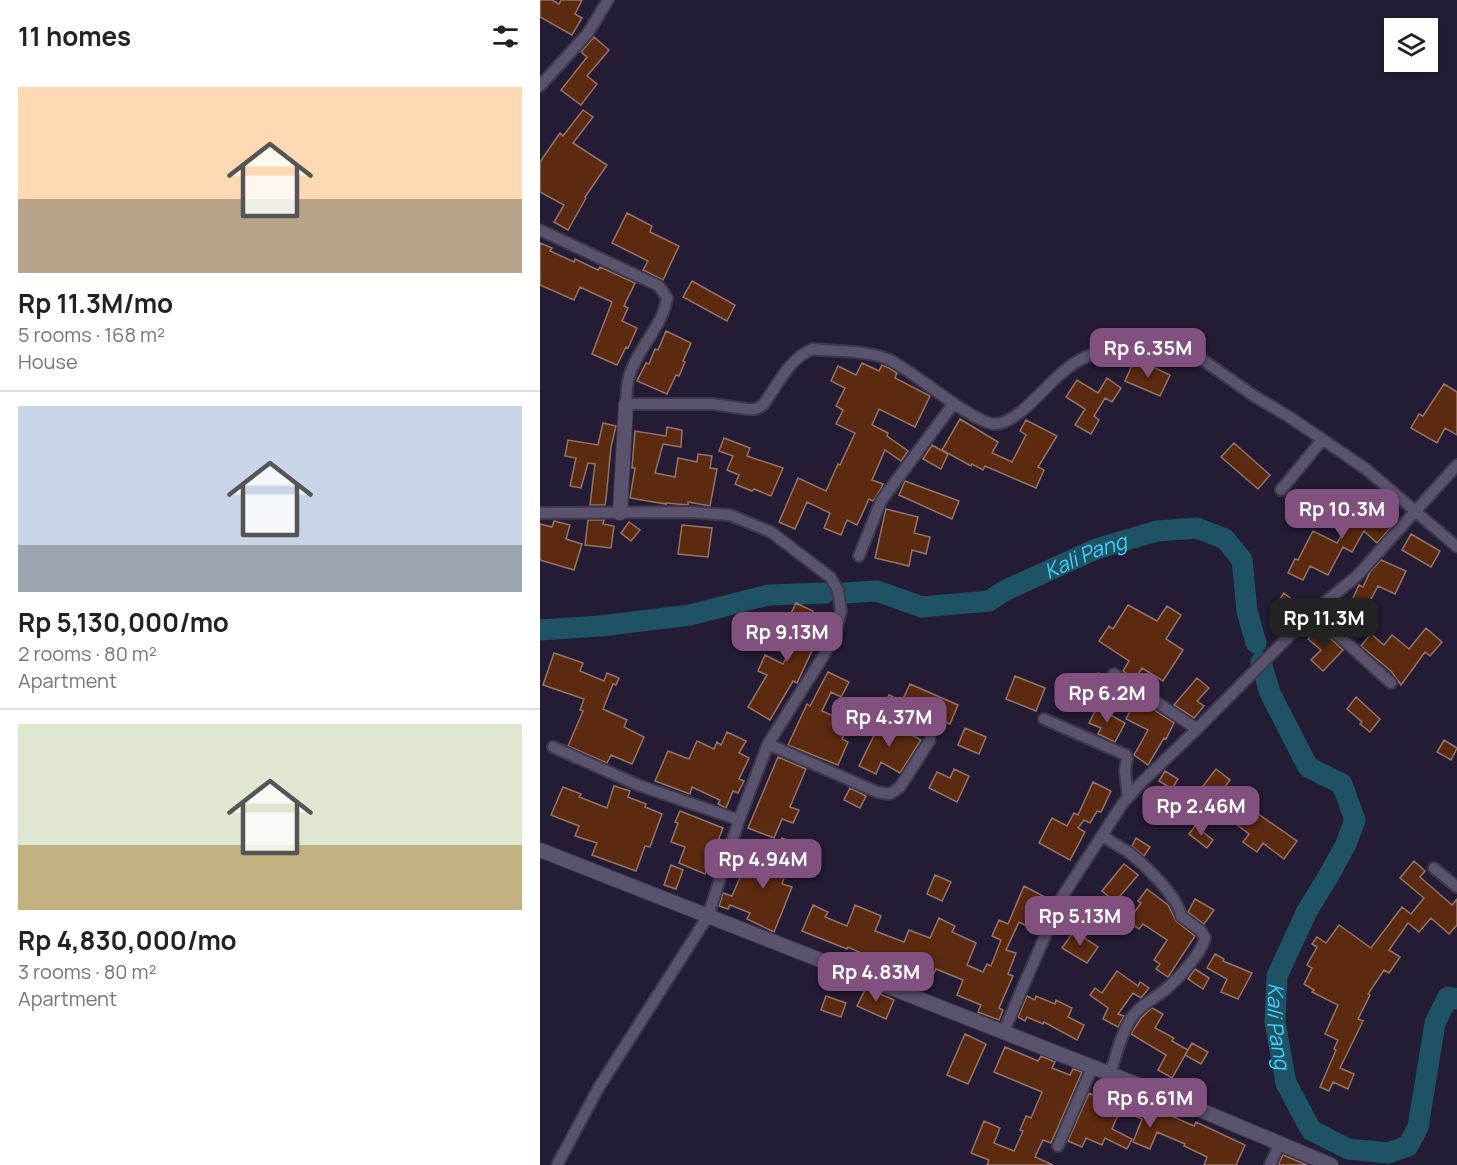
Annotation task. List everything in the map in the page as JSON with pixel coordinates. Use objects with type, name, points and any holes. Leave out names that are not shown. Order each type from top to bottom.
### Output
[{"type":"street","points":[[540,86],[588,33],[608,0]]},
{"type":"street","points":[[540,230],[659,286],[667,298],[661,317],[627,380],[620,513]]},
{"type":"street","points":[[626,404],[712,404],[756,409],[763,405],[795,359],[813,349],[872,355],[888,360],[954,404],[980,418],[998,424],[1025,408],[1064,370],[1084,357],[1099,351],[1192,356],[1203,360],[1366,469],[1457,547]]},
{"type":"street","points":[[859,556],[881,501],[954,404]]},
{"type":"street","points":[[1281,490],[1322,440]]},
{"type":"street","points":[[1003,1033],[1062,897],[1128,798],[1313,612],[1357,576],[1457,465]]},
{"type":"street","points":[[540,513],[691,512],[730,515],[771,532],[830,577],[838,590],[842,611],[836,631],[824,655],[768,744],[739,820],[708,916],[599,1087],[557,1165]]},
{"type":"street","points":[[1313,612],[1392,683]]},
{"type":"street","points":[[1114,674],[1197,729]]},
{"type":"street","points":[[1044,719],[1126,755],[1128,798]]},
{"type":"street","points":[[768,744],[877,792],[890,794],[900,787],[930,740]]},
{"type":"street","points":[[553,747],[638,785],[739,820]]},
{"type":"street","points":[[1103,835],[1131,854],[1150,873],[1179,904],[1181,916],[1201,931],[1204,938],[1201,947],[1184,971],[1131,1017],[1110,1074]]},
{"type":"street","points":[[540,850],[1110,1074],[1331,1165]]},
{"type":"street","points":[[1434,868],[1457,887]]},
{"type":"street","points":[[1058,1146],[1092,1068]]},
{"type":"street","points":[[1269,1165],[1280,1143]]},
{"type":"building","points":[[540,0],[552,0],[559,4],[561,0],[582,0],[575,14],[582,18],[572,35],[540,17]]},
{"type":"building","points":[[594,37],[609,50],[587,76],[597,84],[581,105],[561,90],[587,57],[581,52]]},
{"type":"building","points":[[583,110],[593,117],[573,143],[607,165],[585,197],[568,230],[554,222],[564,205],[540,192],[540,162],[560,133],[563,136]]},
{"type":"building","points":[[627,213],[652,226],[650,232],[679,246],[663,280],[643,270],[648,261],[612,243]]},
{"type":"building","points":[[540,243],[552,248],[550,251],[574,262],[575,259],[598,270],[600,267],[635,283],[624,306],[628,308],[622,321],[637,328],[617,365],[592,354],[612,302],[580,287],[574,300],[540,285]]},
{"type":"building","points":[[692,281],[735,305],[727,321],[683,297]]},
{"type":"building","points":[[666,331],[691,343],[679,376],[676,375],[667,394],[637,381],[646,363],[649,364],[655,349],[658,350]]},
{"type":"building","points":[[862,363],[879,371],[882,365],[889,368],[897,373],[895,378],[930,396],[915,427],[879,409],[872,425],[888,433],[887,436],[908,451],[901,461],[885,450],[872,480],[883,484],[881,489],[873,501],[869,499],[857,525],[847,520],[841,535],[824,528],[830,513],[807,502],[795,529],[779,522],[798,478],[826,491],[838,464],[840,465],[855,433],[836,424],[843,410],[836,406],[845,388],[831,381],[838,366],[856,375]]},
{"type":"building","points":[[1133,363],[1147,370],[1149,365],[1170,375],[1160,396],[1125,381]]},
{"type":"building","points":[[1107,378],[1121,388],[1112,402],[1105,398],[1094,416],[1099,420],[1091,434],[1075,425],[1085,409],[1066,397],[1077,380],[1098,393]]},
{"type":"building","points":[[1444,384],[1457,392],[1457,435],[1445,428],[1437,443],[1411,428],[1419,414],[1423,416]]},
{"type":"building","points":[[960,419],[998,442],[992,453],[1012,462],[1026,435],[1020,431],[1026,420],[1057,436],[1038,467],[1044,470],[1036,488],[985,466],[983,470],[972,464],[971,466],[942,450]]},
{"type":"building","points":[[603,423],[616,426],[611,447],[606,499],[605,505],[590,505],[595,464],[588,463],[581,488],[570,486],[576,458],[565,456],[568,440],[598,445]]},
{"type":"building","points":[[667,427],[682,430],[681,447],[663,444],[655,473],[675,477],[678,458],[697,462],[698,454],[712,456],[710,468],[717,469],[710,506],[688,502],[688,505],[666,504],[630,498],[635,468],[632,468],[635,431],[666,436]]},
{"type":"building","points":[[724,438],[750,448],[747,456],[783,468],[771,496],[735,484],[739,475],[727,470],[733,456],[719,451]]},
{"type":"building","points":[[1234,443],[1270,475],[1258,489],[1221,457]]},
{"type":"building","points":[[932,445],[948,454],[941,469],[923,459]]},
{"type":"building","points":[[905,481],[959,501],[952,519],[899,495]]},
{"type":"building","points":[[1363,498],[1396,522],[1377,543],[1364,531],[1352,552],[1343,547],[1328,575],[1310,566],[1303,580],[1288,573],[1295,559],[1298,560],[1313,531],[1337,543],[1352,517],[1350,515]]},
{"type":"building","points":[[886,509],[918,517],[914,533],[930,537],[926,554],[912,550],[909,566],[875,558]]},
{"type":"building","points":[[588,520],[604,520],[603,524],[614,526],[611,548],[585,545]]},
{"type":"building","points":[[554,521],[570,525],[566,539],[582,544],[574,570],[540,560],[540,524],[552,527]]},
{"type":"building","points":[[629,522],[640,530],[631,541],[621,533]]},
{"type":"building","points":[[682,525],[712,528],[708,557],[678,554]]},
{"type":"building","points":[[1411,534],[1440,551],[1431,567],[1402,550]]},
{"type":"building","points":[[1381,560],[1406,571],[1395,594],[1378,586],[1351,637],[1328,615],[1336,603],[1348,609],[1359,585],[1363,587],[1370,572]]},
{"type":"building","points":[[1284,593],[1299,605],[1291,614],[1277,603]]},
{"type":"building","points":[[796,603],[813,611],[809,620],[823,627],[797,683],[793,681],[770,720],[748,707],[767,675],[758,671],[765,655],[783,664],[797,637],[783,630]]},
{"type":"building","points":[[1128,605],[1157,621],[1167,606],[1181,615],[1166,639],[1183,650],[1163,681],[1142,668],[1135,679],[1123,671],[1129,661],[1099,641],[1109,626],[1113,629]]},
{"type":"building","points":[[1317,626],[1343,650],[1323,671],[1311,660],[1321,650],[1308,639]]},
{"type":"building","points":[[1426,628],[1442,642],[1430,656],[1425,652],[1401,685],[1391,671],[1361,646],[1371,634],[1384,645],[1392,635],[1409,649]]},
{"type":"building","points":[[554,653],[583,663],[580,671],[604,681],[607,673],[619,678],[616,685],[613,684],[603,709],[627,720],[624,727],[644,737],[632,764],[611,755],[607,763],[568,746],[583,711],[580,710],[584,699],[543,685]]},
{"type":"building","points":[[828,672],[849,682],[841,697],[831,692],[822,711],[849,723],[842,739],[848,742],[838,765],[788,745],[807,704],[810,706]]},
{"type":"building","points":[[1099,673],[1174,723],[1148,765],[1134,755],[1148,730],[1126,719],[1133,705],[1111,692],[1105,703],[1088,694]]},
{"type":"building","points":[[1015,676],[1045,688],[1036,711],[1006,699]]},
{"type":"building","points":[[1197,678],[1209,688],[1197,701],[1204,706],[1194,718],[1174,705]]},
{"type":"building","points":[[910,684],[958,705],[950,724],[945,722],[941,731],[884,705],[889,695],[902,701]]},
{"type":"building","points":[[1356,697],[1380,719],[1370,732],[1347,709]]},
{"type":"building","points":[[1098,706],[1125,723],[1115,742],[1098,734],[1101,728],[1089,723]]},
{"type":"building","points":[[882,719],[921,740],[900,773],[881,762],[876,774],[859,766]]},
{"type":"building","points":[[965,728],[986,737],[979,754],[958,745]]},
{"type":"building","points":[[727,732],[746,741],[739,753],[749,758],[739,779],[744,781],[738,793],[733,791],[726,808],[718,804],[720,800],[692,787],[690,794],[655,781],[668,751],[689,759],[697,741],[714,749],[717,742],[721,745]]},
{"type":"building","points":[[1444,740],[1457,748],[1451,760],[1437,752]]},
{"type":"building","points":[[778,757],[806,769],[790,807],[799,810],[793,823],[782,819],[774,838],[748,828]]},
{"type":"building","points":[[954,769],[969,776],[957,802],[929,788],[937,772],[950,778]]},
{"type":"building","points":[[1216,769],[1230,780],[1221,792],[1242,807],[1244,804],[1297,841],[1284,859],[1263,843],[1257,852],[1243,842],[1249,834],[1232,821],[1233,819],[1197,794]]},
{"type":"building","points":[[1165,771],[1178,779],[1172,789],[1159,781]]},
{"type":"building","points":[[1093,782],[1111,791],[1101,812],[1097,811],[1090,823],[1084,820],[1078,828],[1085,832],[1070,860],[1039,843],[1052,818],[1067,826],[1074,813],[1078,815]]},
{"type":"building","points":[[614,786],[630,791],[628,797],[662,814],[650,847],[645,846],[636,871],[592,855],[597,843],[575,836],[579,826],[551,815],[563,787],[581,794],[579,797],[607,808]]},
{"type":"building","points":[[850,788],[866,796],[860,808],[844,800]]},
{"type":"building","points":[[680,811],[723,828],[705,874],[679,863],[685,847],[671,842]]},
{"type":"building","points":[[1195,826],[1213,840],[1207,848],[1189,834]]},
{"type":"building","points":[[782,838],[796,844],[783,872],[786,873],[782,884],[792,887],[774,932],[747,919],[750,913],[730,905],[728,909],[719,906],[723,893],[732,896],[745,866],[766,875]]},
{"type":"building","points":[[1136,838],[1150,847],[1144,856],[1132,846]]},
{"type":"building","points":[[1414,861],[1425,871],[1420,877],[1452,905],[1457,899],[1457,925],[1449,934],[1431,918],[1419,932],[1408,923],[1389,950],[1400,957],[1389,973],[1384,970],[1368,994],[1370,995],[1358,1019],[1363,1021],[1340,1068],[1354,1074],[1348,1089],[1333,1082],[1329,1091],[1320,1087],[1338,1040],[1325,1034],[1338,1005],[1312,992],[1314,990],[1304,984],[1312,968],[1307,965],[1317,947],[1312,944],[1317,937],[1326,943],[1339,925],[1371,948],[1402,907],[1411,914],[1424,898],[1400,878]]},
{"type":"building","points":[[1124,864],[1138,875],[1115,902],[1102,891]]},
{"type":"building","points":[[671,865],[683,870],[676,889],[664,885]]},
{"type":"building","points":[[935,875],[951,882],[942,901],[927,894]]},
{"type":"building","points":[[1024,886],[1045,897],[1031,928],[1019,922],[1006,950],[1016,953],[1008,974],[1013,976],[999,1008],[1003,1010],[999,1020],[978,1012],[981,1005],[957,995],[963,980],[936,969],[930,981],[903,969],[902,972],[848,947],[847,949],[802,931],[813,905],[828,912],[825,917],[847,926],[855,905],[881,916],[875,931],[904,942],[909,930],[930,938],[939,918],[955,926],[952,932],[976,943],[967,965],[983,972],[987,964],[991,966],[1001,940],[992,936],[999,920],[1008,924]]},
{"type":"building","points":[[1147,889],[1168,905],[1176,921],[1195,936],[1168,977],[1156,969],[1160,964],[1154,960],[1167,940],[1143,924],[1139,929],[1128,921],[1141,903],[1138,901]]},
{"type":"building","points":[[1195,899],[1214,910],[1204,924],[1188,912]]},
{"type":"building","points":[[1074,931],[1098,947],[1087,963],[1062,948]]},
{"type":"building","points":[[1215,954],[1224,959],[1223,961],[1252,973],[1238,999],[1221,992],[1227,979],[1207,968]]},
{"type":"building","points":[[1195,969],[1209,978],[1203,989],[1188,979]]},
{"type":"building","points":[[1117,971],[1138,986],[1140,982],[1149,988],[1141,998],[1133,993],[1118,1014],[1124,1016],[1118,1027],[1103,1019],[1108,1008],[1090,995],[1095,988],[1102,993]]},
{"type":"building","points":[[866,988],[894,1000],[886,1019],[857,1006]]},
{"type":"building","points":[[826,996],[846,1003],[841,1017],[821,1010]]},
{"type":"building","points":[[1027,996],[1035,1000],[1036,996],[1055,1004],[1056,1000],[1072,1008],[1068,1017],[1084,1025],[1077,1040],[1044,1022],[1043,1024],[1027,1017],[1025,1021],[1018,1017]]},
{"type":"building","points":[[1152,1008],[1163,1014],[1155,1028],[1174,1038],[1172,1041],[1188,1050],[1172,1078],[1158,1070],[1166,1055],[1131,1034],[1141,1018]]},
{"type":"building","points":[[965,1034],[986,1044],[968,1084],[947,1075]]},
{"type":"building","points":[[1192,1043],[1208,1052],[1201,1064],[1185,1055]]},
{"type":"building","points":[[1005,1047],[1038,1061],[1041,1056],[1055,1062],[1052,1068],[1070,1075],[1073,1069],[1082,1072],[1051,1143],[1043,1140],[1035,1157],[1053,1165],[987,1165],[989,1160],[971,1153],[984,1121],[1000,1128],[994,1143],[1014,1151],[1023,1131],[1020,1130],[1026,1116],[1031,1118],[1042,1092],[994,1072]]},
{"type":"building","points":[[1112,1088],[1143,1100],[1141,1105],[1166,1116],[1167,1114],[1194,1126],[1196,1122],[1245,1145],[1236,1165],[1204,1165],[1207,1157],[1157,1132],[1150,1149],[1133,1142],[1142,1119],[1120,1110],[1112,1129],[1132,1139],[1127,1149],[1105,1138],[1102,1145],[1086,1138],[1082,1147],[1068,1141],[1089,1093],[1107,1101]]},
{"type":"building","points":[[1283,1155],[1307,1165],[1278,1165]]},
{"type":"waterway","name":"Kali Pang","points":[[843,593],[877,591],[922,607],[989,601],[1004,591],[1096,549],[1157,531],[1197,528],[1225,539],[1242,560],[1247,611],[1256,643]]},
{"type":"waterway","name":"Kali Pang","points":[[540,630],[600,626],[690,615],[768,595],[825,593]]},
{"type":"waterway","name":"Kali Pang","points":[[1261,662],[1270,693],[1308,767],[1342,784],[1355,820],[1346,844],[1307,911],[1277,976],[1275,1022],[1286,1083],[1311,1130],[1348,1149],[1388,1153],[1408,1146],[1418,1127],[1435,1023],[1448,997],[1457,999]]}]
